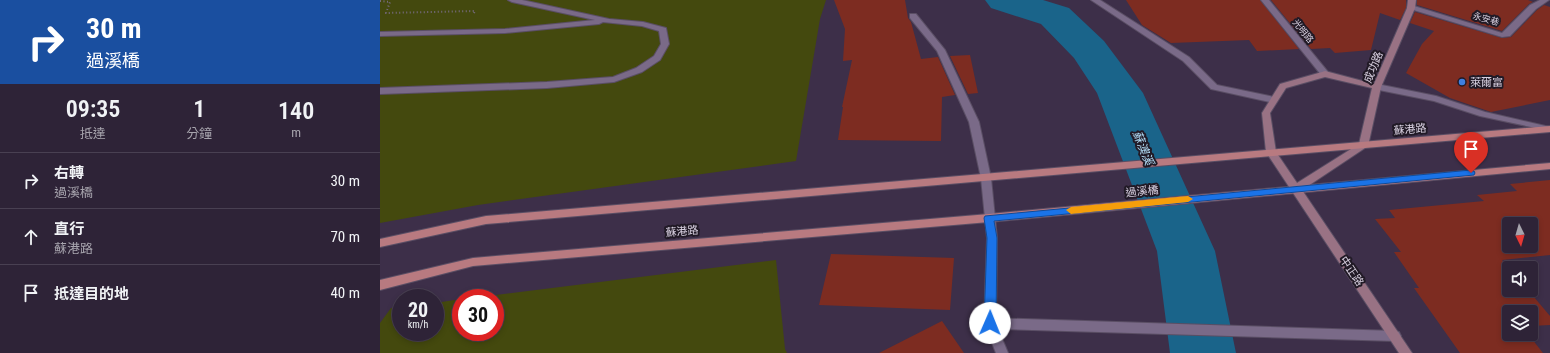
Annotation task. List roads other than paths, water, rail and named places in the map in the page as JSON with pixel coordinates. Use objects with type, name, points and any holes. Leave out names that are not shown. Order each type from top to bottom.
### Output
[{"type":"main road","name":"蘇港路","points":[[1271,152],[1363,146],[1549,129]]},
{"type":"main road","points":[[380,242],[486,220],[986,178],[1271,152]]},
{"type":"main road","points":[[1297,188],[1550,166]]},
{"type":"main road","name":"過溪橋","points":[[989,218],[1297,188]]},
{"type":"main road","name":"蘇港路","points":[[380,285],[473,262],[989,218]]},
{"type":"street","points":[[380,91],[547,85],[614,79],[638,70],[657,58],[664,44],[663,30],[643,24],[609,21],[512,0]]},
{"type":"street","points":[[1095,0],[1186,59],[1214,87],[1274,100]]},
{"type":"street","name":"光明路","points":[[1265,0],[1325,74]]},
{"type":"street","name":"永安巷","points":[[1411,4],[1502,34],[1507,34],[1533,7],[1545,0]]},
{"type":"street","name":"成功路","points":[[1363,146],[1377,87],[1411,4]]},
{"type":"street","points":[[913,16],[941,50],[974,122],[986,178],[992,238],[990,323],[1002,353]]},
{"type":"street","points":[[380,34],[506,30],[609,21]]},
{"type":"street","points":[[1271,152],[1266,113],[1282,86],[1325,74],[1377,87],[1436,99],[1483,114],[1549,129]]},
{"type":"street","points":[[1297,188],[1363,146]]},
{"type":"street","name":"中正路","points":[[1271,152],[1297,188],[1406,353]]},
{"type":"street","points":[[990,323],[1395,336]]},
{"type":"waterway","name":"蘇澳溪","points":[[1004,0],[1055,16],[1089,50],[1120,93],[1186,251],[1203,353]]},
{"type":"place","name":"萊爾富","points":[[1462,82]]}]
